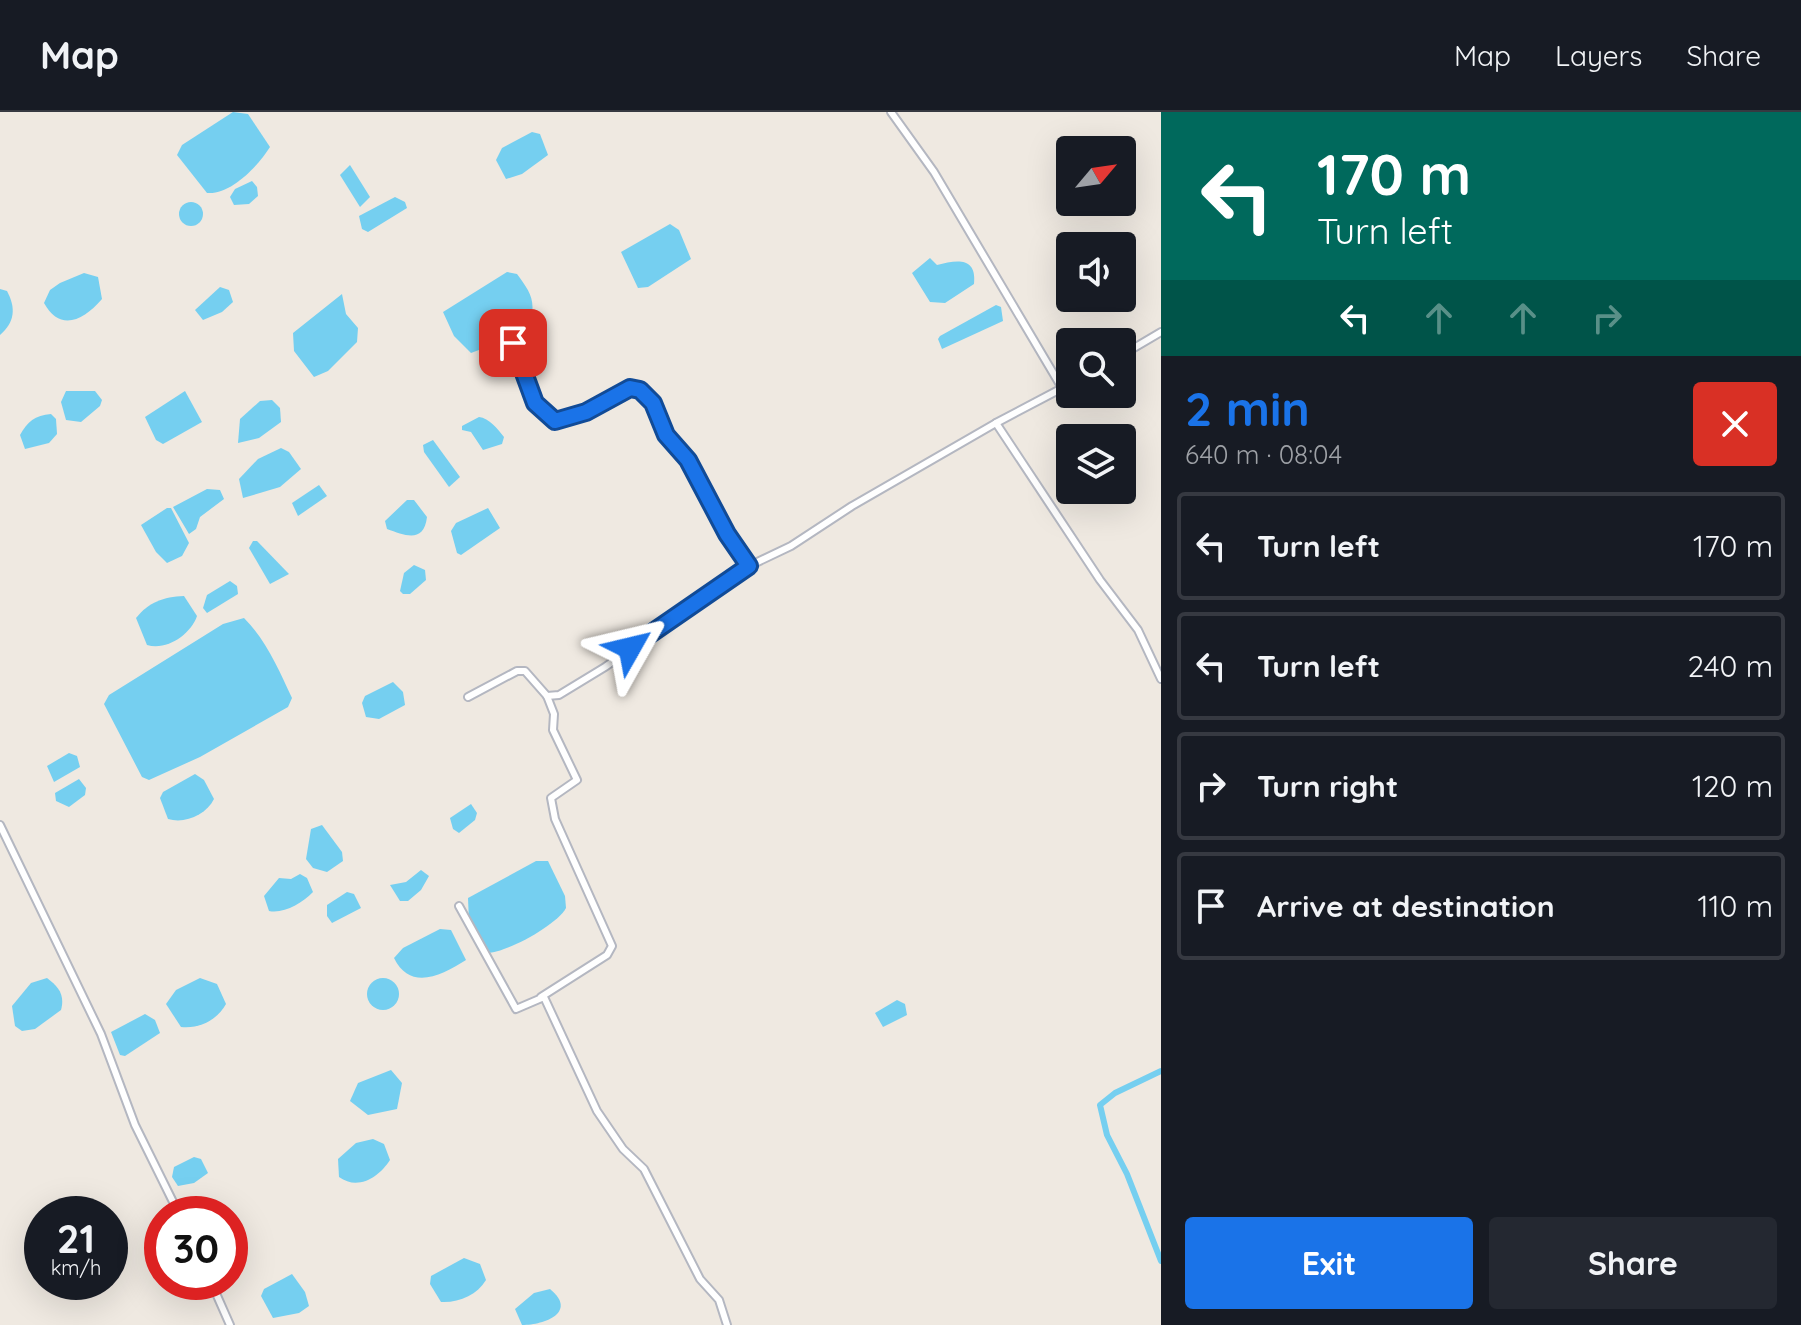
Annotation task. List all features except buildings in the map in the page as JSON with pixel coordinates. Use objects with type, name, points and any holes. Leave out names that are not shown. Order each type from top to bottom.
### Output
[{"type":"street","points":[[891,112],[934,172],[1056,378]]},
{"type":"street","points":[[1136,347],[1161,332]]},
{"type":"street","points":[[513,343],[535,403],[555,421],[586,412],[630,388],[645,394],[660,416],[666,435],[688,460],[727,534],[749,566]]},
{"type":"street","points":[[547,696],[559,695],[605,667],[749,566],[791,546],[852,506],[1056,391]]},
{"type":"street","points":[[996,423],[1100,580],[1138,630],[1161,679]]},
{"type":"street","points":[[459,906],[516,1009],[541,998],[607,955],[612,946],[555,819],[551,798],[577,780],[553,730],[554,714],[547,696],[525,671],[517,671],[468,697]]},
{"type":"street","points":[[0,825],[101,1034],[135,1125],[170,1196]]},
{"type":"street","points":[[541,998],[544,997],[550,1008],[597,1111],[623,1149],[644,1169],[700,1279],[719,1300],[727,1325]]},
{"type":"street","points":[[219,1300],[230,1325]]},
{"type":"water","points":[[233,112],[248,114],[270,147],[251,170],[234,184],[207,193],[177,155],[182,145]]},
{"type":"water","points":[[532,132],[540,134],[548,155],[522,174],[506,179],[496,160],[502,148]]},
{"type":"water","points":[[350,165],[370,197],[360,207],[340,175]]},
{"type":"water","points":[[252,181],[257,187],[258,196],[249,204],[234,205],[230,197],[235,189]]},
{"type":"water","points":[[395,197],[405,202],[407,208],[368,232],[362,229],[359,216]]},
{"type":"water","points":[[191,202],[200,205],[203,214],[200,223],[191,226],[182,223],[179,214],[182,205]]},
{"type":"water","points":[[670,224],[679,230],[691,259],[648,287],[638,288],[621,252]]},
{"type":"water","points":[[930,258],[937,265],[958,261],[969,264],[974,284],[945,303],[930,302],[912,273]]},
{"type":"water","points":[[507,272],[517,274],[528,290],[532,300],[531,318],[492,345],[471,353],[454,336],[443,312]]},
{"type":"water","points":[[84,273],[98,277],[102,299],[80,318],[57,318],[44,303],[50,290]]},
{"type":"water","points":[[220,287],[229,290],[233,302],[222,312],[203,320],[195,310]]},
{"type":"water","points":[[0,289],[7,291],[13,309],[9,325],[0,335]]},
{"type":"water","points":[[342,294],[346,314],[358,328],[357,342],[328,371],[314,377],[294,351],[293,333]]},
{"type":"water","points":[[996,305],[1001,307],[1003,321],[942,349],[938,339],[940,336]]},
{"type":"water","points":[[66,391],[95,391],[102,400],[100,406],[81,422],[66,420],[61,402]]},
{"type":"water","points":[[185,391],[202,422],[163,444],[156,440],[145,417]]},
{"type":"water","points":[[272,400],[280,408],[281,422],[259,438],[238,443],[240,419],[260,401]]},
{"type":"water","points":[[51,414],[56,419],[57,434],[49,443],[25,449],[20,435],[26,426],[36,418]]},
{"type":"water","points":[[479,417],[499,431],[504,437],[502,444],[483,450],[471,432],[462,430],[462,426]]},
{"type":"water","points":[[433,440],[460,477],[449,487],[424,452],[423,445]]},
{"type":"water","points":[[281,448],[289,452],[301,469],[280,487],[243,498],[239,479],[258,459]]},
{"type":"water","points":[[319,485],[327,496],[298,516],[292,503]]},
{"type":"water","points":[[207,489],[220,490],[224,499],[200,517],[196,529],[189,534],[173,507]]},
{"type":"water","points":[[407,500],[414,500],[427,517],[418,534],[401,534],[387,529],[385,521]]},
{"type":"water","points":[[171,508],[189,543],[182,556],[167,563],[156,552],[141,525]]},
{"type":"water","points":[[488,508],[500,528],[461,555],[457,553],[451,531],[456,523]]},
{"type":"water","points":[[253,541],[257,541],[289,574],[270,584],[249,548]]},
{"type":"water","points":[[414,565],[425,570],[426,580],[410,594],[403,594],[400,591],[404,573]]},
{"type":"water","points":[[230,581],[237,586],[238,594],[207,613],[203,608],[207,595]]},
{"type":"water","points":[[184,596],[197,616],[194,623],[177,640],[162,646],[147,645],[136,618],[157,601]]},
{"type":"water","points":[[244,618],[277,666],[292,698],[288,707],[200,757],[149,780],[142,777],[104,704],[109,695],[223,624]]},
{"type":"water","points":[[393,682],[403,692],[405,705],[379,719],[366,717],[362,703],[365,696]]},
{"type":"water","points":[[69,753],[77,756],[80,767],[54,782],[47,766]]},
{"type":"water","points":[[195,774],[204,780],[214,799],[206,810],[194,817],[168,819],[160,798],[163,792]]},
{"type":"water","points":[[79,779],[86,788],[85,795],[69,807],[56,801],[55,793]]},
{"type":"water","points":[[471,804],[477,813],[475,820],[459,833],[453,829],[450,818]]},
{"type":"water","points":[[322,825],[342,852],[343,861],[327,872],[313,868],[306,859],[311,829]]},
{"type":"water","points":[[536,861],[548,861],[565,896],[566,908],[553,922],[530,937],[487,953],[469,922],[468,898]]},
{"type":"water","points":[[421,870],[429,876],[421,890],[408,901],[400,901],[390,885],[406,882]]},
{"type":"water","points":[[300,874],[307,878],[313,892],[292,907],[269,911],[264,896],[279,878],[291,879]]},
{"type":"water","points":[[347,892],[354,894],[361,908],[332,923],[327,916],[327,905]]},
{"type":"water","points":[[440,929],[451,930],[466,960],[436,975],[417,977],[408,974],[394,958],[403,948]]},
{"type":"water","points":[[47,978],[60,992],[61,1010],[35,1029],[22,1031],[15,1026],[12,1006],[31,983]]},
{"type":"water","points":[[200,978],[217,984],[226,1004],[218,1015],[207,1022],[181,1027],[166,1004],[176,990]]},
{"type":"water","points":[[383,978],[394,983],[399,994],[394,1005],[383,1010],[372,1005],[367,994],[372,983]]},
{"type":"water","points":[[897,1000],[905,1004],[907,1015],[883,1027],[875,1013]]},
{"type":"water","points":[[145,1014],[155,1020],[160,1033],[125,1056],[120,1055],[111,1032]]},
{"type":"water","points":[[391,1070],[402,1083],[397,1109],[368,1115],[350,1101],[358,1083]]},
{"type":"water","points":[[373,1139],[384,1144],[390,1160],[385,1166],[374,1177],[361,1182],[353,1183],[339,1177],[338,1159],[356,1143]]},
{"type":"water","points":[[194,1157],[201,1159],[208,1173],[194,1183],[178,1186],[172,1177],[174,1167]]},
{"type":"water","points":[[464,1258],[480,1264],[486,1280],[467,1297],[441,1302],[430,1284],[431,1276]]},
{"type":"water","points":[[292,1274],[305,1292],[309,1306],[299,1313],[273,1318],[261,1296],[264,1289]]},
{"type":"water","points":[[550,1289],[558,1297],[560,1310],[548,1320],[522,1325],[515,1309],[534,1293]]},
{"type":"waterway","points":[[1161,1071],[1115,1093],[1100,1105],[1107,1135],[1127,1174],[1161,1261]]},
{"type":"route","points":[[513,343],[535,403],[555,421],[586,412],[630,388],[645,394],[660,416],[666,435],[688,460],[727,534],[749,566],[630,648]]}]
